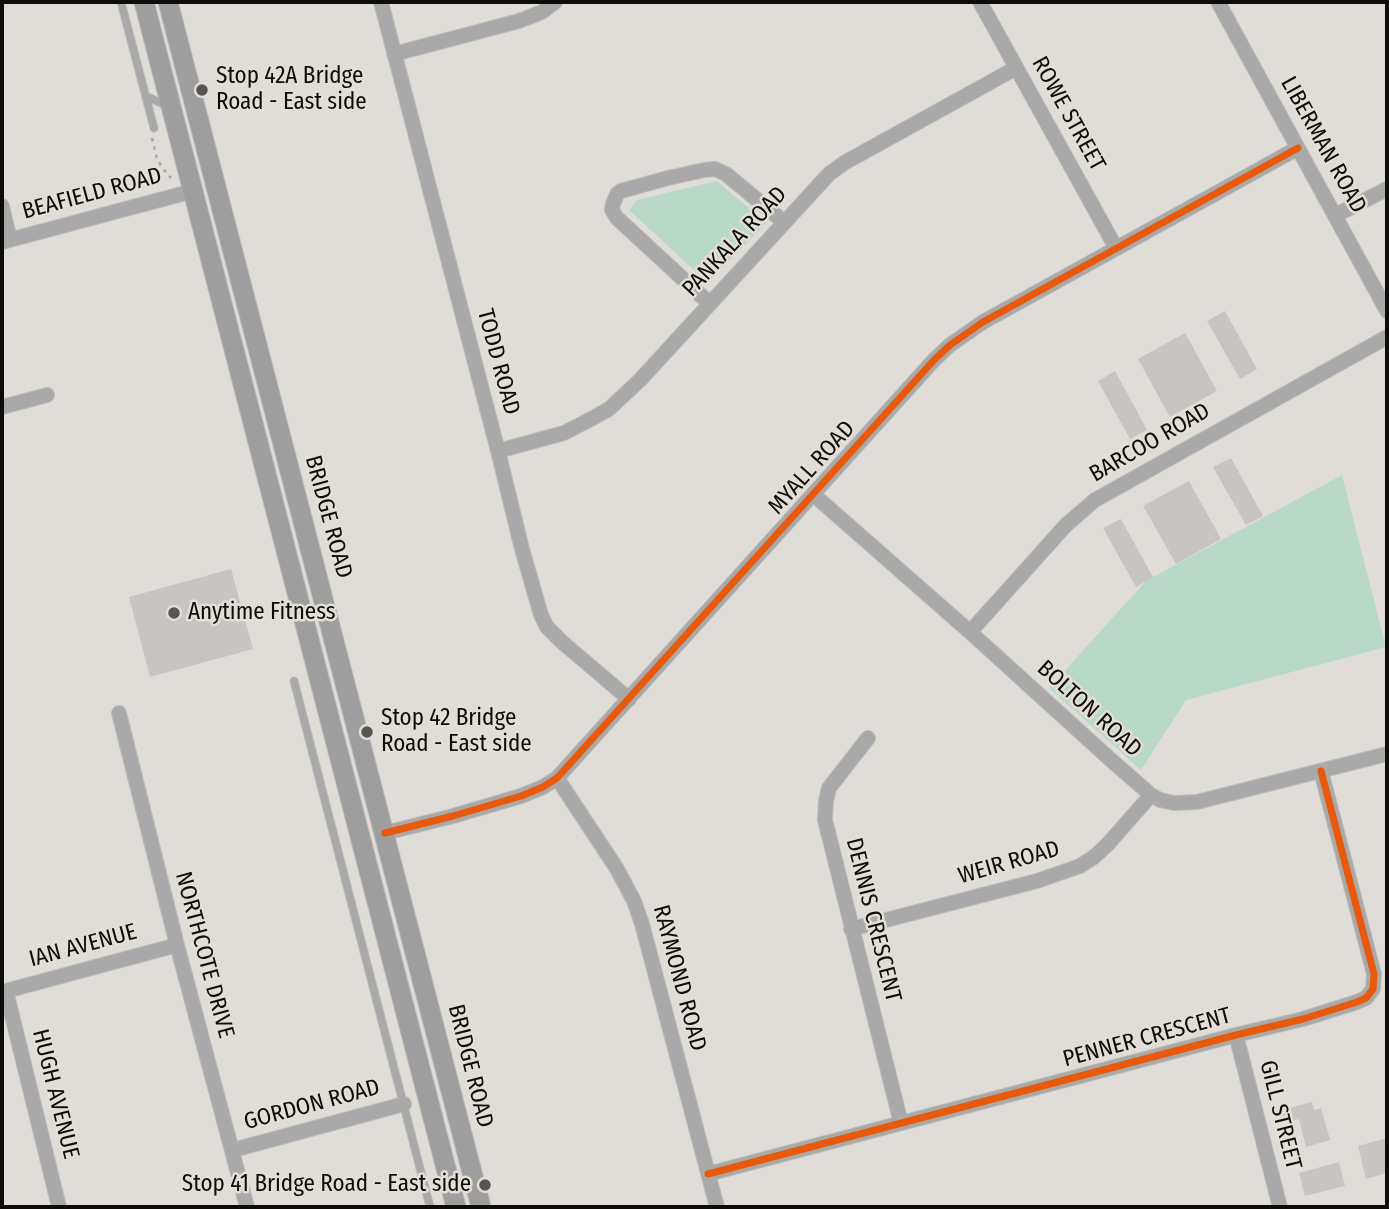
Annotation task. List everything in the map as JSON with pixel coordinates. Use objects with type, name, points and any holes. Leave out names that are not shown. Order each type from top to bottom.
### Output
[{"type":"main road","points":[[144,2],[456,1207]]},
{"type":"main road","name":"BRIDGE ROAD","points":[[168,2],[481,1207]]},
{"type":"main road","points":[[193,191],[215,185]]},
{"type":"main road","points":[[361,840],[385,833]]},
{"type":"street","name":"TODD ROAD","points":[[381,2],[543,621],[552,634],[629,699]]},
{"type":"street","points":[[394,54],[519,21],[542,12],[555,2]]},
{"type":"street","name":"ROWE STREET","points":[[981,2],[1116,248]]},
{"type":"street","name":"LIBERMAN ROAD","points":[[1218,2],[1387,311]]},
{"type":"street","name":"PANKALA ROAD","points":[[498,451],[564,433],[603,413],[640,380],[821,182],[837,168],[1016,68]]},
{"type":"street","name":"MYALL ROAD","points":[[385,833],[521,796],[557,778],[950,345],[983,322],[1298,148]]},
{"type":"street","points":[[709,303],[617,218],[612,209],[617,194],[668,178],[715,169],[726,174],[784,222]]},
{"type":"street","points":[[1336,215],[1387,189]]},
{"type":"street","name":"BEAFIELD ROAD","points":[[6,241],[193,191]]},
{"type":"street","points":[[2,206],[6,241]]},
{"type":"street","name":"BARCOO ROAD","points":[[970,632],[1066,526],[1095,500],[1387,337]]},
{"type":"street","points":[[2,407],[47,395]]},
{"type":"street","name":"BOLTON ROAD","points":[[814,495],[1152,795],[1167,802],[1188,803],[1387,754]]},
{"type":"street","name":"NORTHCOTE DRIVE","points":[[119,713],[247,1207]]},
{"type":"street","name":"DENNIS CRESCENT","points":[[868,738],[832,783],[825,801],[825,820],[901,1123]]},
{"type":"street","name":"PENNER CRESCENT","points":[[708,1174],[1303,1019],[1366,998],[1373,989],[1374,974],[1321,771]]},
{"type":"street","name":"RAYMOND ROAD","points":[[557,778],[617,869],[634,901],[717,1207]]},
{"type":"street","name":"WEIR ROAD","points":[[852,929],[1037,881],[1080,866],[1108,844],[1152,795]]},
{"type":"street","name":"IAN AVENUE","points":[[4,992],[177,944]]},
{"type":"street","name":"HUGH AVENUE","points":[[4,992],[59,1207]]},
{"type":"street","name":"GILL STREET","points":[[1236,1035],[1280,1207]]},
{"type":"street","name":"GORDON ROAD","points":[[233,1150],[404,1104]]},
{"type":"lane","points":[[121,2],[153,131]]},
{"type":"lane","points":[[146,96],[171,108]]},
{"type":"lane","points":[[294,681],[430,1207]]},
{"type":"path","points":[[153,131],[157,159],[174,181]]},
{"type":"green space","points":[[717,181],[766,223],[708,283],[629,210],[637,200]]},
{"type":"green space","points":[[1342,475],[1386,647],[1186,700],[1141,770],[1049,688],[1146,581]]},
{"type":"building","points":[[1225,311],[1257,369],[1240,379],[1207,321]]},
{"type":"building","points":[[1185,333],[1217,391],[1170,417],[1138,359]]},
{"type":"building","points":[[1115,371],[1147,430],[1130,439],[1098,381]]},
{"type":"building","points":[[1231,458],[1263,516],[1246,525],[1213,467]]},
{"type":"building","points":[[1189,481],[1221,539],[1176,564],[1143,506]]},
{"type":"building","points":[[1121,519],[1153,577],[1136,587],[1103,528]]},
{"type":"building","name":"Anytime Fitness","points":[[231,569],[253,649],[150,677],[129,597]]},
{"type":"building","points":[[1312,1102],[1314,1110],[1321,1108],[1330,1140],[1306,1147],[1299,1119],[1285,1123],[1282,1110]]},
{"type":"building","points":[[1387,1138],[1387,1173],[1366,1179],[1358,1146]]},
{"type":"building","points":[[1339,1162],[1345,1186],[1305,1196],[1299,1173]]},
{"type":"cycle path","points":[[385,833],[521,796],[557,778],[950,345],[983,322],[1298,148]]},
{"type":"cycle path","points":[[708,1174],[1303,1019],[1366,998],[1373,989],[1374,974],[1321,771]]},
{"type":"place","name":"Stop 42A Bridge Road - East side","points":[[202,90]]},
{"type":"place","name":"Anytime Fitness","points":[[174,613]]},
{"type":"place","name":"Stop 42 Bridge Road - East side","points":[[367,732]]},
{"type":"place","name":"Stop 41 Bridge Road - East side","points":[[485,1185]]}]
